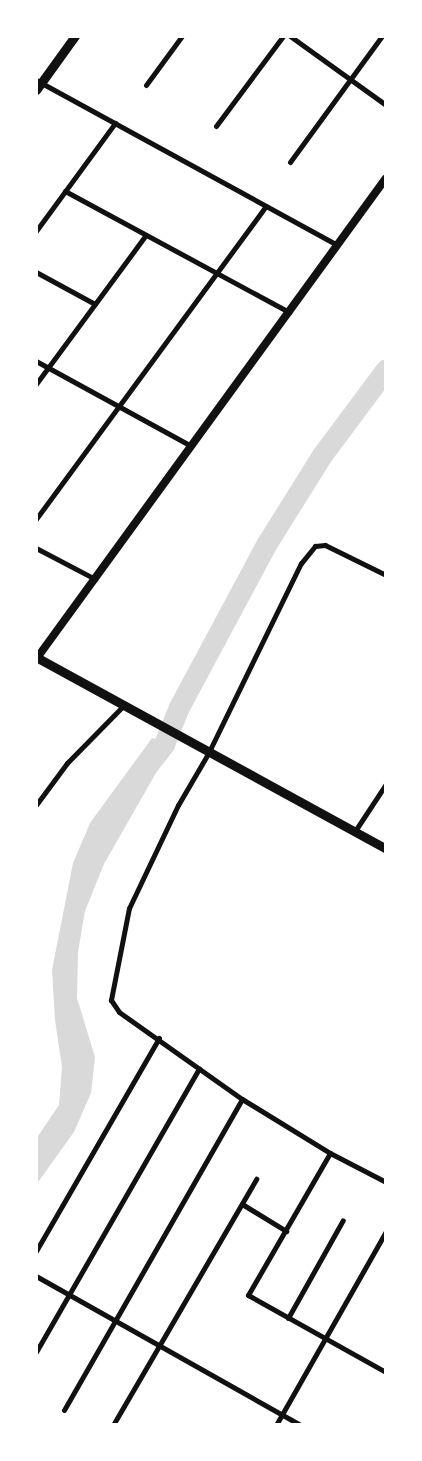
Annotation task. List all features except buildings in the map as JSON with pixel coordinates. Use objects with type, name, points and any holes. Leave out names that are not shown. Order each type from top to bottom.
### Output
[{"type":"main road","points":[[38,84],[75,36]]},
{"type":"main road","points":[[36,658],[386,849]]},
{"type":"street","points":[[146,85],[182,36]]},
{"type":"street","points":[[216,126],[283,36]]},
{"type":"street","points":[[290,36],[386,105]]},
{"type":"street","points":[[290,162],[382,36]]},
{"type":"street","points":[[38,84],[115,123],[337,245]]},
{"type":"street","points":[[36,231],[115,123]]},
{"type":"street","points":[[36,658],[386,178]]},
{"type":"street","points":[[65,190],[289,312]]},
{"type":"street","points":[[36,519],[266,206]]},
{"type":"street","points":[[36,384],[146,235]]},
{"type":"street","points":[[36,272],[95,304]]},
{"type":"street","points":[[36,361],[191,446]]},
{"type":"street","points":[[386,576],[325,545],[315,546],[301,563],[209,752],[178,804],[129,908],[111,1000],[119,1012],[159,1038],[242,1099],[330,1153],[386,1182]]},
{"type":"street","points":[[36,548],[94,579]]},
{"type":"street","points":[[36,805],[67,763],[124,706]]},
{"type":"street","points":[[354,831],[386,784]]},
{"type":"street","points":[[36,1251],[159,1038]]},
{"type":"street","points":[[36,1352],[200,1069]]},
{"type":"street","points":[[64,1410],[242,1099]]},
{"type":"street","points":[[330,1153],[248,1295],[386,1372]]},
{"type":"street","points":[[114,1424],[256,1179]]},
{"type":"street","points":[[242,1204],[286,1231]]},
{"type":"street","points":[[288,1318],[343,1220]]},
{"type":"street","points":[[276,1425],[386,1231]]},
{"type":"street","points":[[36,1276],[114,1322],[300,1425]]},
{"type":"shaded area","points":[[152,738],[172,745],[104,864],[85,911],[78,952],[77,998],[95,1057],[91,1093],[74,1132],[36,1185],[36,1139],[59,1105],[62,1067],[55,1020],[52,970],[73,863],[90,823]]},
{"type":"waterway","points":[[147,766],[164,744],[179,707],[267,543],[322,455],[386,369]]}]
